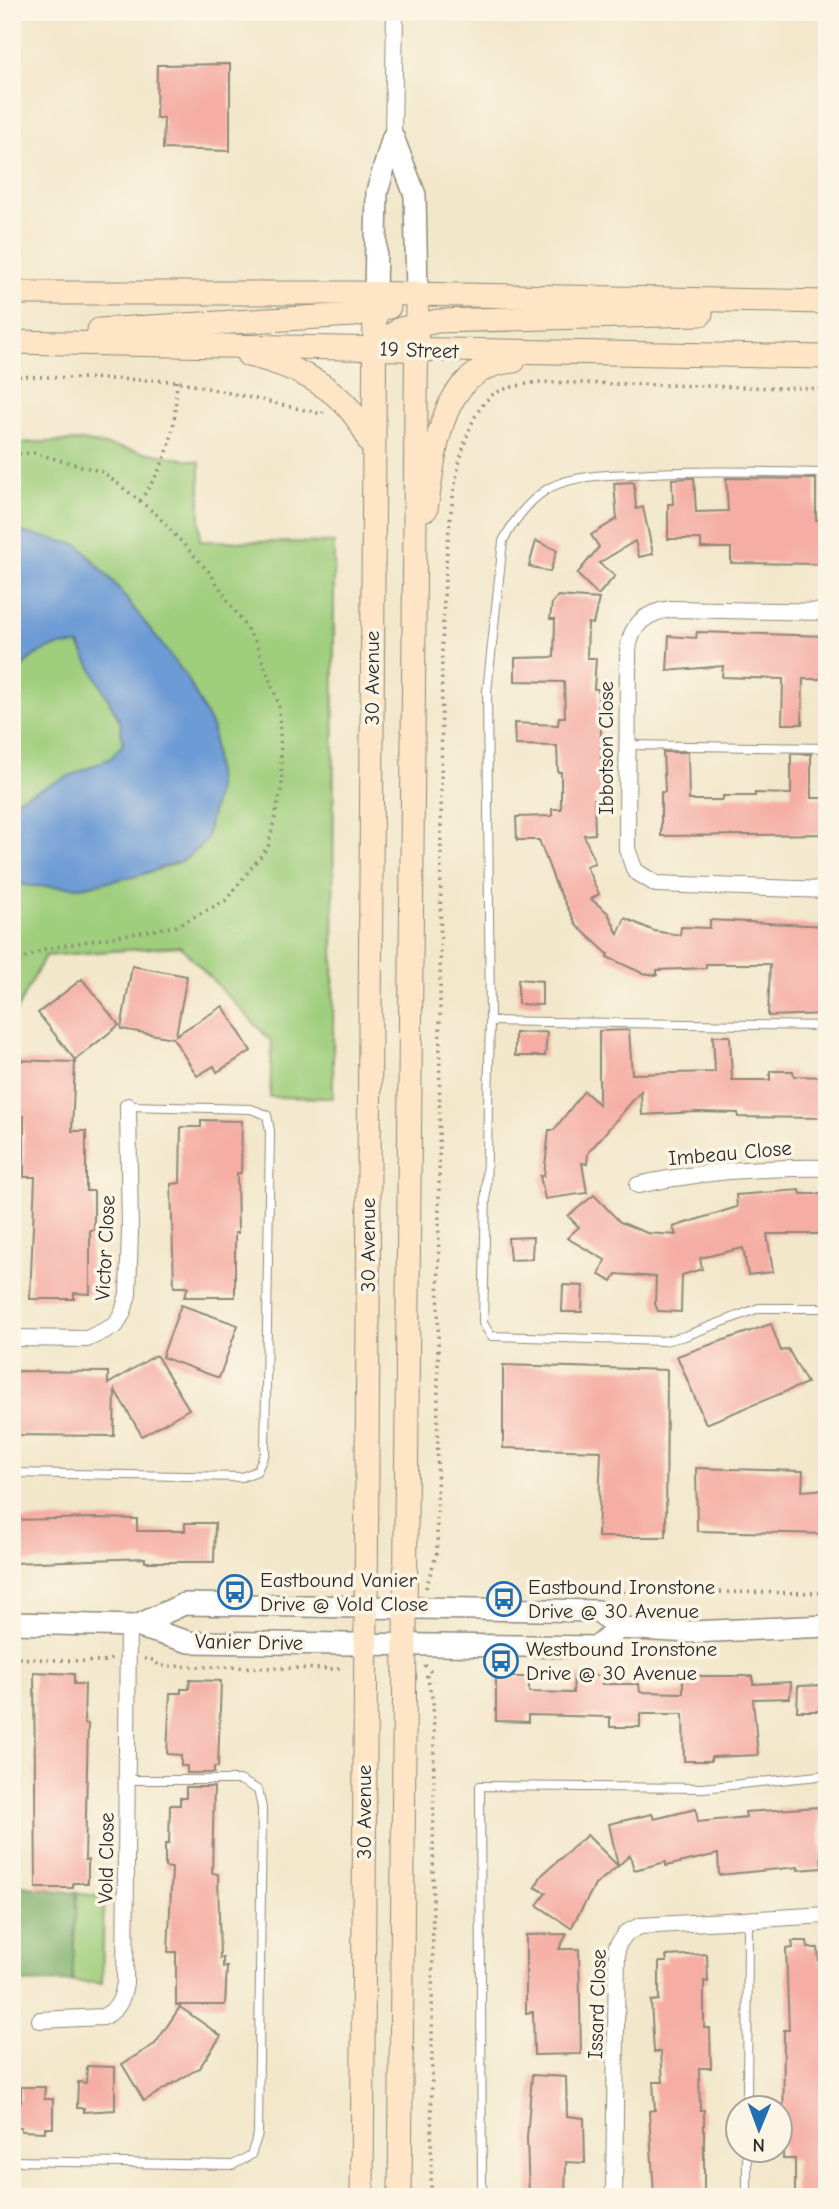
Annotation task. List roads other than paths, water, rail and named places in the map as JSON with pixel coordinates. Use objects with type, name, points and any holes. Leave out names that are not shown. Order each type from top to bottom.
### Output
[{"type":"main road","points":[[12,293],[375,302],[417,294],[827,302]]},
{"type":"main road","name":"30 Avenue","points":[[400,2197],[417,294]]},
{"type":"main road","points":[[12,335],[354,315],[375,302]]},
{"type":"main road","name":"30 Avenue","points":[[362,2197],[375,302]]},
{"type":"main road","points":[[374,349],[400,329],[438,321],[827,312]]},
{"type":"main road","name":"19 Street","points":[[12,342],[827,357]]},
{"type":"main road","points":[[211,346],[271,360],[336,393],[362,421],[374,451]]},
{"type":"main road","points":[[414,578],[439,435],[449,403],[470,376],[495,363],[614,352]]},
{"type":"street","points":[[375,302],[377,191],[393,138],[395,12]]},
{"type":"street","points":[[393,138],[415,195],[417,294]]},
{"type":"street","name":"Ibbotson Close","points":[[827,612],[671,609],[648,615],[629,637],[627,745],[627,849],[635,871],[646,880],[670,887],[827,890]]},
{"type":"street","name":"Victor Close","points":[[12,1338],[87,1339],[116,1325],[123,1312],[128,1294],[130,1231],[128,1106]]},
{"type":"street","name":"Imbeau Close","points":[[638,1185],[693,1173],[764,1167],[827,1168]]},
{"type":"street","name":"Vanier Drive","points":[[12,1623],[132,1626],[189,1642],[597,1647],[619,1628],[598,1611],[184,1604],[132,1626]]},
{"type":"street","name":"Vold Close","points":[[40,2020],[103,2017],[112,2012],[122,2000],[132,1626]]},
{"type":"street","points":[[619,1628],[691,1632],[827,1626]]},
{"type":"street","name":"Issard Close","points":[[614,2197],[617,1946],[626,1933],[640,1926],[827,1915]]},
{"type":"lane","points":[[827,473],[686,470],[591,476],[554,485],[539,494],[511,526],[503,541],[487,692],[490,1021],[483,1323],[491,1336],[664,1341],[685,1336],[759,1308],[827,1308]]},
{"type":"lane","points":[[627,745],[827,748]]},
{"type":"lane","points":[[490,1021],[827,1026]]},
{"type":"lane","points":[[12,1473],[242,1477],[257,1471],[265,1453],[270,1131],[267,1115],[251,1109],[128,1106]]},
{"type":"lane","points":[[482,2197],[481,1786],[703,1788],[827,1775]]},
{"type":"lane","points":[[12,2161],[233,2165],[251,2155],[258,2134],[262,1808],[258,1790],[240,1780],[128,1780]]},
{"type":"lane","points":[[747,2094],[748,1921]]},
{"type":"lane","points":[[747,2164],[747,2197]]},
{"type":"water","points":[[12,530],[79,545],[115,584],[187,677],[213,729],[217,789],[206,841],[184,860],[138,876],[80,887],[29,886],[12,881],[12,801],[111,758],[123,744],[120,721],[79,645],[56,647],[36,654],[22,668],[12,690]]},
{"type":"place","name":"Eastbound Vanier Drive @ Vold Close","points":[[235,1592]]},
{"type":"place","name":"Eastbound Ironstone Drive @ 30 Avenue","points":[[504,1599]]},
{"type":"place","name":"Westbound Ironstone Drive @ 30 Avenue","points":[[501,1661]]}]
